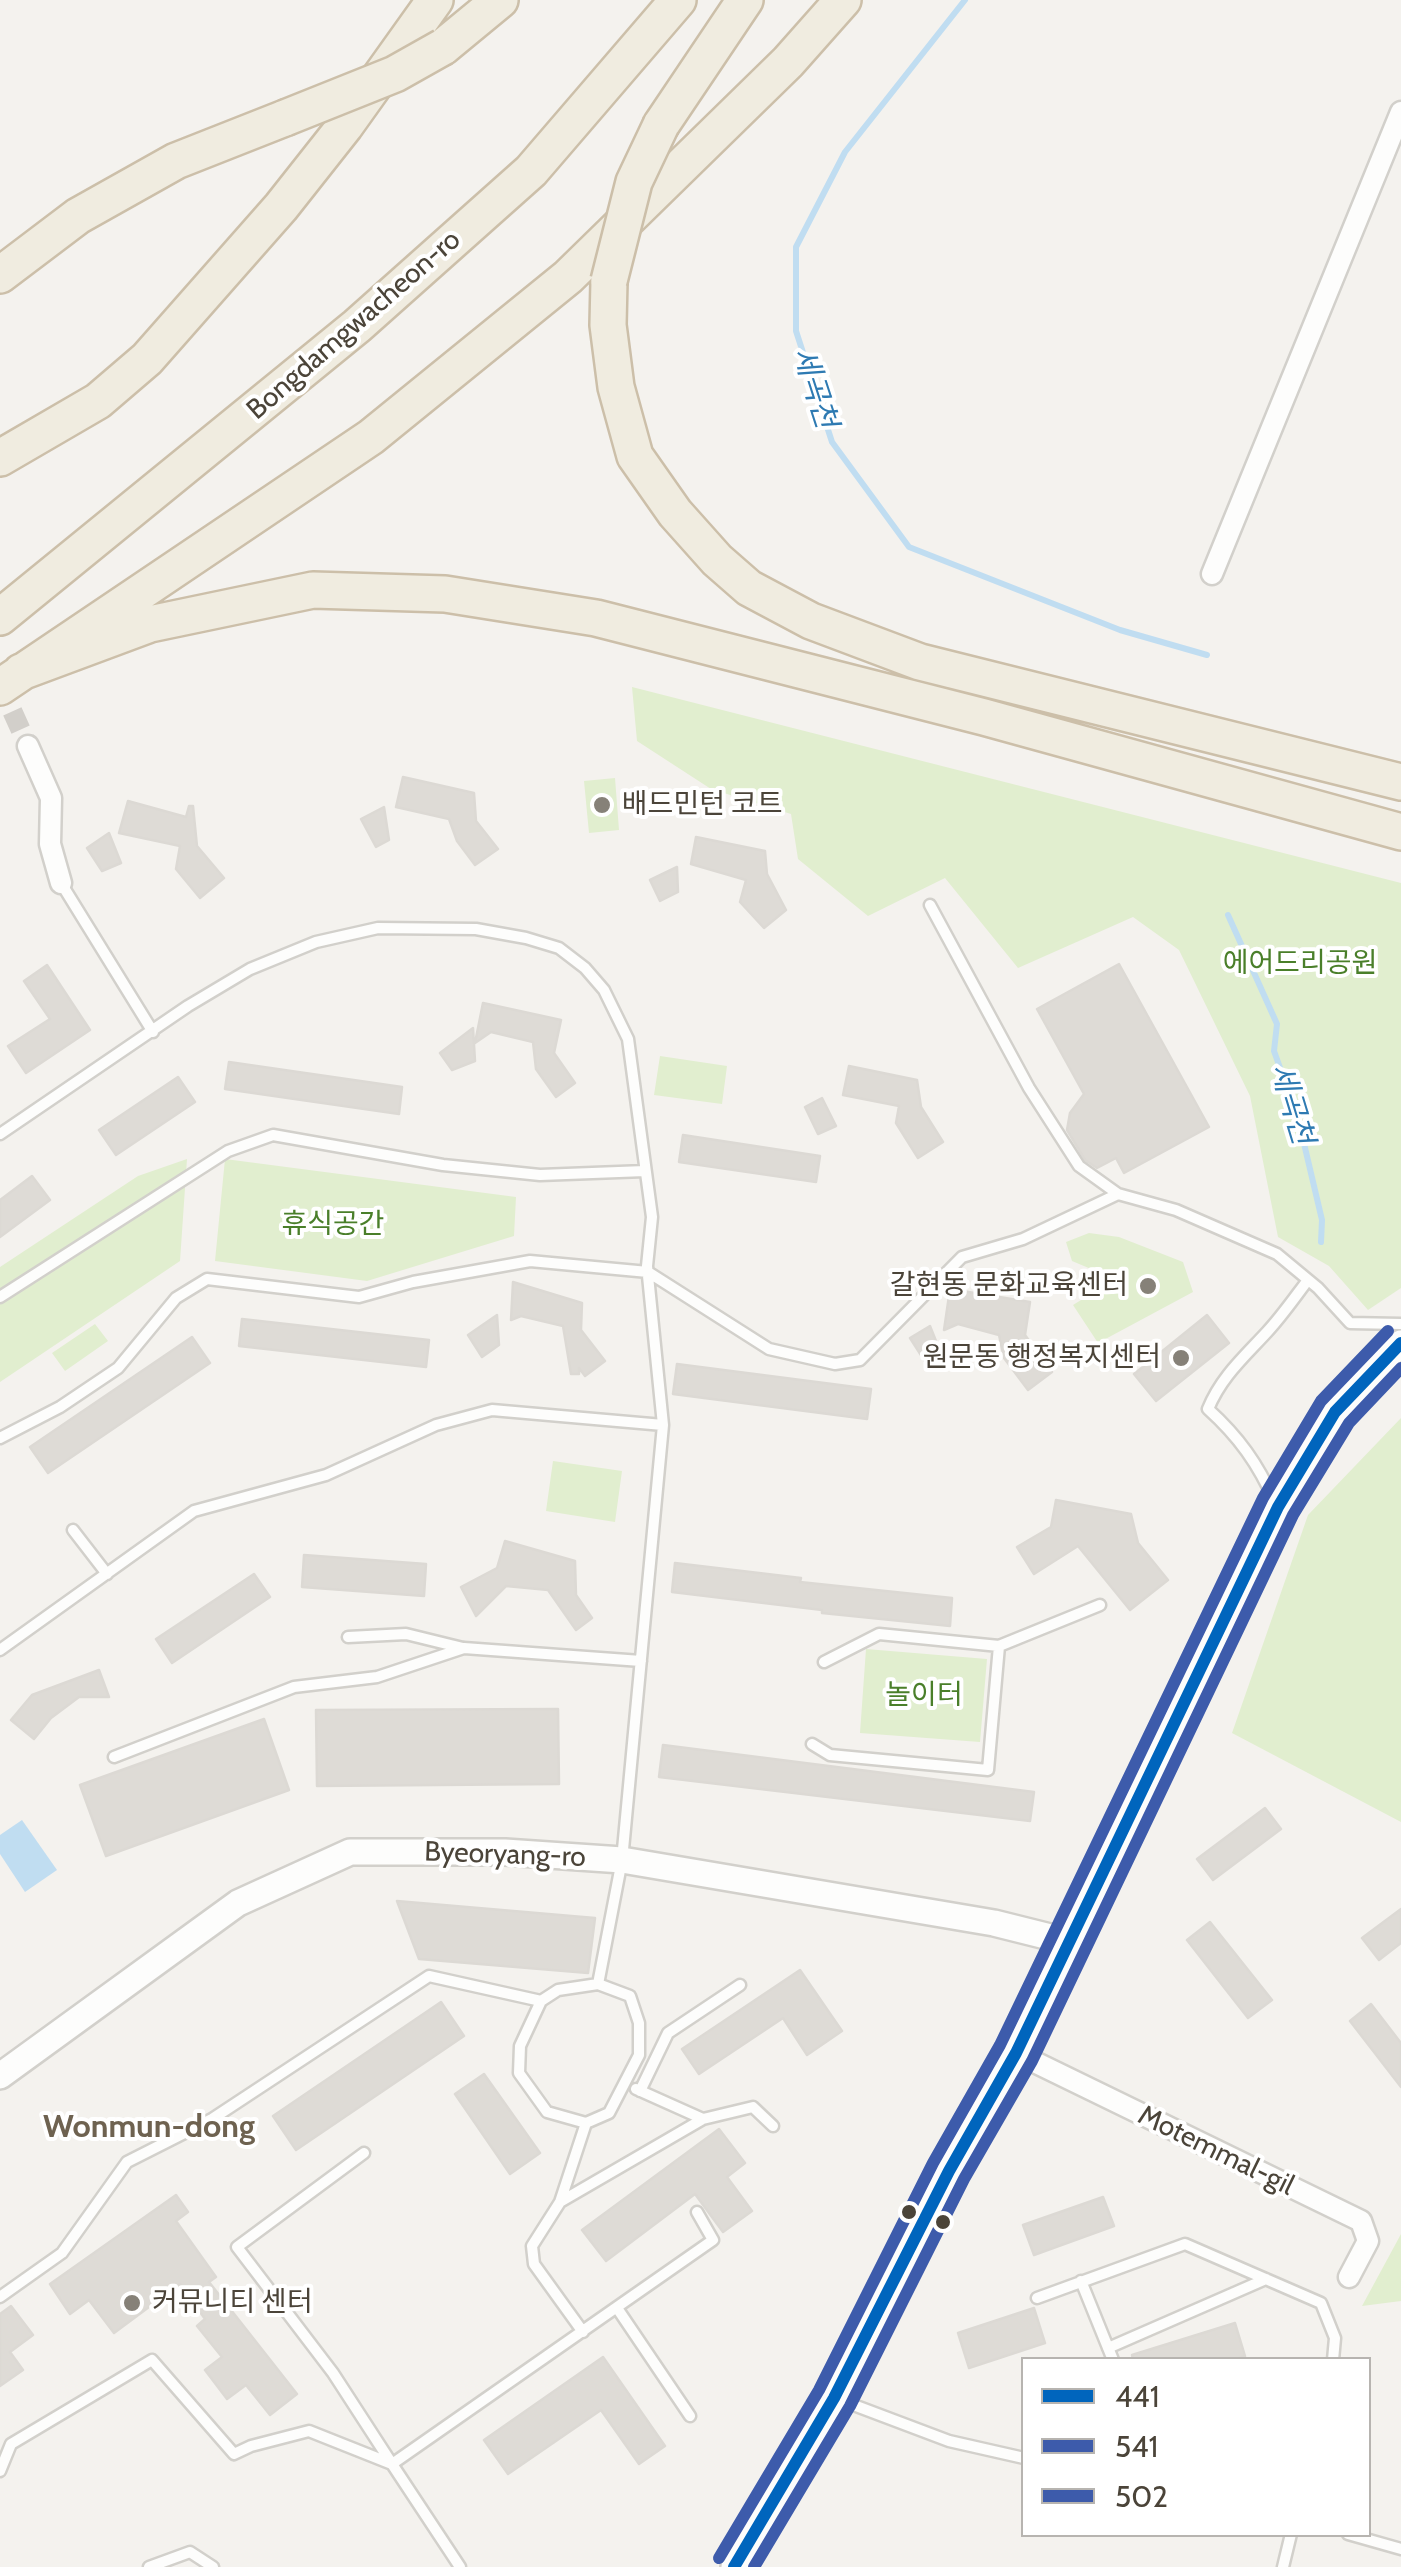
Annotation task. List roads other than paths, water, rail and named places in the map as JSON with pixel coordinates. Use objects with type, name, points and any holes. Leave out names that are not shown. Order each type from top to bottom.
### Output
[{"type":"highway","points":[[0,458],[98,401],[146,360],[292,193],[435,0]]},
{"type":"highway","points":[[0,275],[78,216],[160,170],[396,74],[443,47],[500,0]]},
{"type":"highway","name":"Bongdamgwacheon-ro","points":[[0,617],[357,326],[531,171],[678,0]]},
{"type":"highway","points":[[745,0],[662,125],[634,182],[609,282],[608,324],[616,386],[636,456],[675,512],[717,560],[749,588],[810,621],[920,662],[1401,782]]},
{"type":"highway","points":[[11,680],[371,437],[568,277],[788,62],[843,0]]},
{"type":"highway","points":[[11,680],[150,624],[297,593],[314,590],[446,594],[596,618],[984,717],[1401,832]]},
{"type":"street","points":[[1212,574],[1401,112]]},
{"type":"street","points":[[28,746],[51,798],[50,844],[60,883]]},
{"type":"street","points":[[734,2567],[834,2398],[950,2171],[1016,2054],[1278,1507],[1336,1412],[1401,1342]]},
{"type":"street","name":"Byeoryang-ro","points":[[0,2076],[238,1903],[350,1852],[505,1852],[622,1860],[994,1923],[1070,1942]]},
{"type":"street","name":"Motemmal-gil","points":[[1016,2054],[1361,2221],[1368,2240],[1349,2277]]},
{"type":"lane","points":[[60,883],[152,1032]]},
{"type":"lane","points":[[930,905],[1029,1088],[1079,1166],[1118,1194],[1232,1231],[1277,1254],[1350,1323],[1401,1324]]},
{"type":"lane","points":[[0,1134],[188,1006],[250,969],[316,942],[378,928],[476,929],[559,948],[585,968],[604,990],[628,1038],[646,1170],[652,1217],[648,1272],[663,1425],[622,1860],[598,1984]]},
{"type":"lane","points":[[0,1297],[228,1151],[273,1134],[443,1164],[540,1175],[646,1170]]},
{"type":"lane","points":[[0,1438],[60,1407],[118,1368],[176,1298],[206,1279],[359,1298],[414,1282],[530,1261],[648,1272],[769,1349],[835,1364],[860,1360],[962,1257],[1024,1239],[1118,1194]]},
{"type":"lane","points":[[1278,1507],[1257,1462],[1234,1432],[1208,1409],[1217,1387],[1308,1280]]},
{"type":"lane","points":[[0,1650],[194,1511],[326,1475],[436,1425],[492,1410],[663,1425]]},
{"type":"lane","points":[[72,1530],[107,1574]]},
{"type":"lane","points":[[824,1662],[878,1634],[999,1646],[1100,1605]]},
{"type":"lane","points":[[348,1637],[406,1634],[464,1648],[641,1661]]},
{"type":"lane","points":[[812,1744],[830,1755],[988,1770],[999,1646]]},
{"type":"lane","points":[[114,1756],[294,1687],[377,1677],[464,1648]]},
{"type":"lane","points":[[0,2297],[62,2253],[127,2162],[212,2119],[429,1976],[541,2000]]},
{"type":"lane","points":[[598,1984],[630,1996],[639,2023],[639,2055],[609,2113],[586,2123],[548,2112],[519,2073],[520,2046],[541,2000],[558,1990],[598,1984]]},
{"type":"lane","points":[[640,2091],[668,2033],[740,1985]]},
{"type":"lane","points":[[625,2084],[703,2119]]},
{"type":"lane","points":[[560,2202],[703,2119],[753,2106],[773,2126]]},
{"type":"lane","points":[[584,2332],[534,2264],[532,2246],[560,2202],[586,2123]]},
{"type":"lane","points":[[364,2152],[238,2247],[333,2373],[460,2567]]},
{"type":"lane","points":[[392,2464],[713,2240],[697,2212]]},
{"type":"lane","points":[[1037,2298],[1185,2244],[1322,2303],[1334,2338],[1333,2357]]},
{"type":"lane","points":[[1081,2281],[1110,2354],[1266,2279]]},
{"type":"lane","points":[[617,2308],[690,2416]]},
{"type":"lane","points":[[0,2471],[11,2444],[152,2360],[234,2454],[309,2431],[392,2464]]},
{"type":"lane","points":[[834,2398],[948,2441],[1021,2457]]},
{"type":"lane","points":[[1282,2567],[1290,2537]]},
{"type":"lane","points":[[1359,2537],[1401,2549]]},
{"type":"lane","points":[[150,2567],[190,2552],[213,2567]]},
{"type":"water","points":[[22,1820],[57,1870],[25,1892],[0,1854],[0,1835]]},
{"type":"waterway","name":"세곡천","points":[[965,0],[845,152],[796,247],[796,331],[832,442],[909,547],[1120,630],[1207,655]]},
{"type":"waterway","name":"세곡천","points":[[1228,915],[1277,1024],[1274,1051],[1298,1118],[1322,1220],[1321,1242]]},
{"type":"tunnel","points":[[0,684],[28,746]]},
{"type":"place","name":"배드민턴 코트","points":[[602,805]]},
{"type":"place","name":"갈현동 문화교육센터","points":[[1148,1286]]},
{"type":"place","name":"원문동 행정복지센터","points":[[1181,1358]]},
{"type":"place","name":"커뮤니티 센터","points":[[132,2303]]},
{"type":"district","name":"Wonmun-dong","points":[[149,2128]]},
{"type":"park label","name":"에어드리공원","points":[[1300,964]]},
{"type":"park label","name":"휴식공간","points":[[333,1225]]},
{"type":"park label","name":"놀이터","points":[[924,1696]]}]
